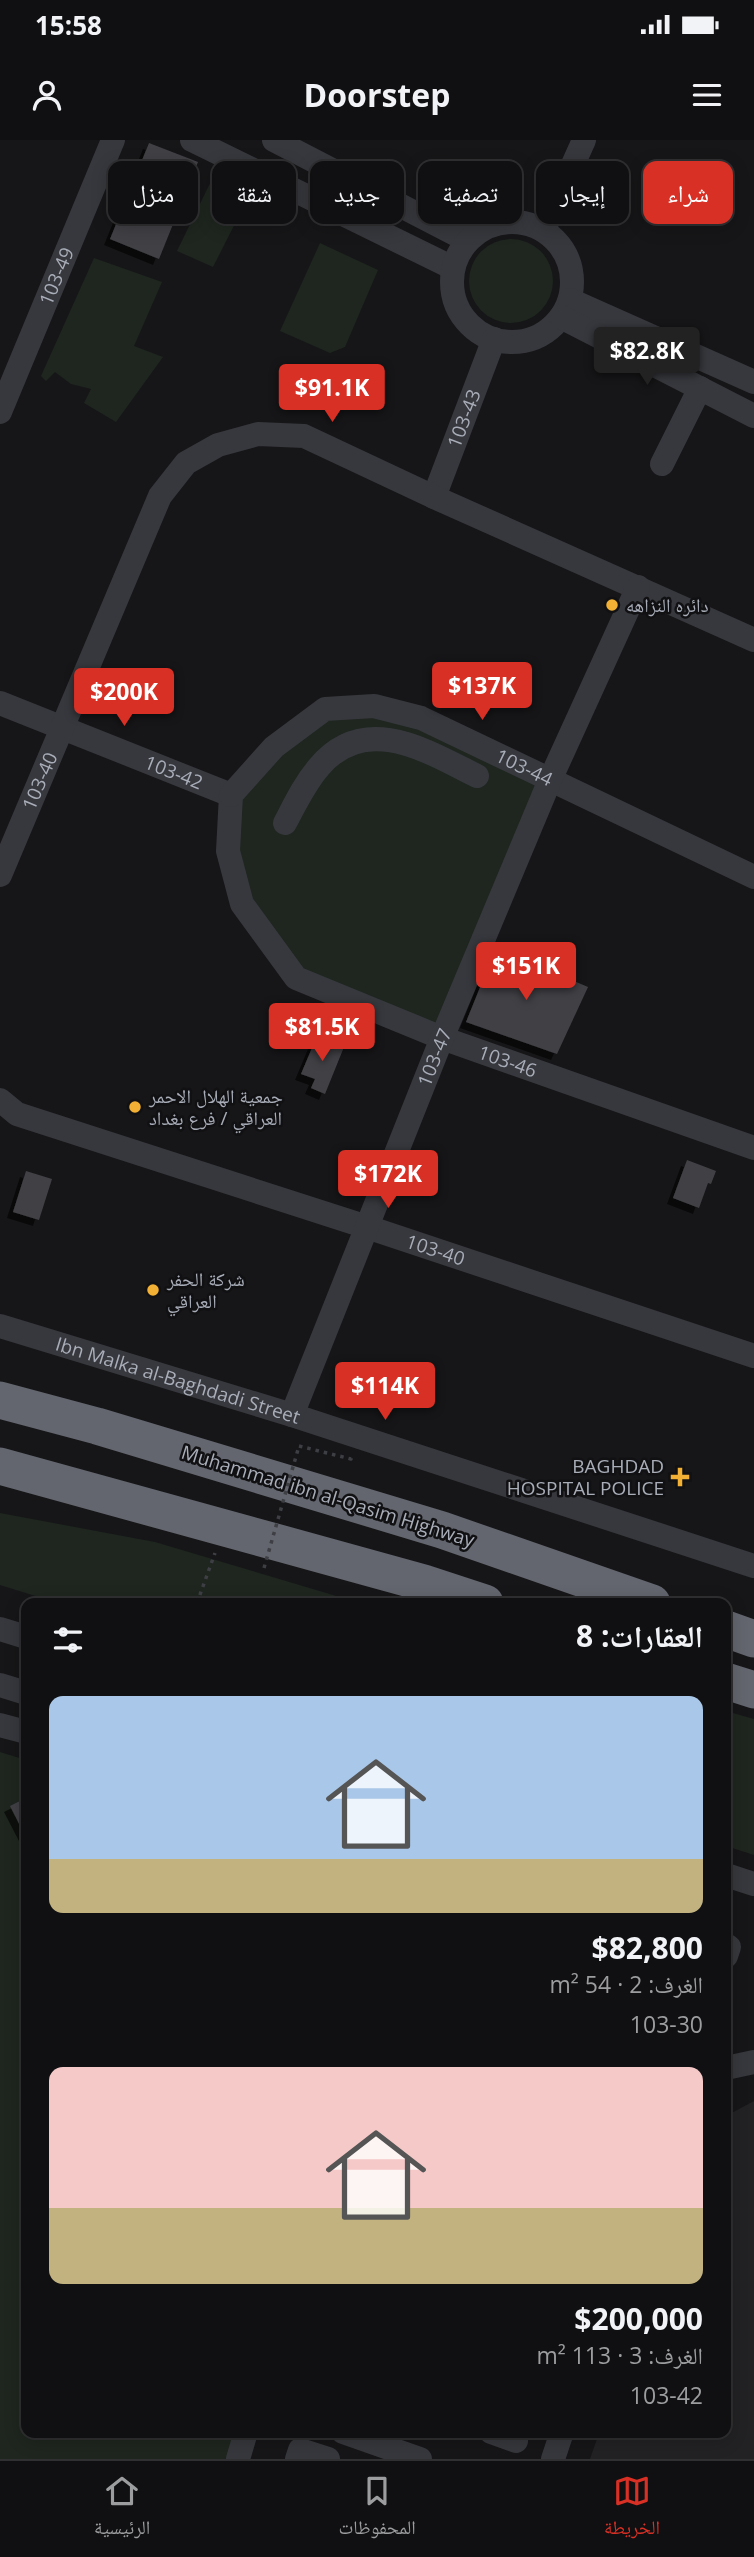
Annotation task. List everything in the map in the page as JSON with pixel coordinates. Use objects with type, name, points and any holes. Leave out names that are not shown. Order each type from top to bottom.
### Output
[{"type":"highway","points":[[0,1392],[97,1426]]},
{"type":"highway","name":"Muhammad ibn al-Qasim Highway","points":[[0,1400],[97,1426],[442,1530],[638,1598]]},
{"type":"highway","points":[[0,1466],[425,1583],[470,1598]]},
{"type":"highway","points":[[0,1472],[83,1489]]},
{"type":"highway","points":[[731,1631],[754,1639]]},
{"type":"highway","points":[[731,1683],[754,1690]]},
{"type":"street","name":"103-49","points":[[0,412],[113,140]]},
{"type":"street","points":[[192,140],[453,268]]},
{"type":"street","points":[[274,140],[467,240]]},
{"type":"street","points":[[544,229],[584,140]]},
{"type":"street","points":[[517,221],[544,229],[559,243],[569,260],[573,280],[565,309],[547,331],[531,339],[513,342],[494,339],[478,331],[464,319],[453,295],[453,268],[467,240],[490,225],[517,221]]},
{"type":"street","points":[[565,309],[754,382]]},
{"type":"street","points":[[565,309],[700,388],[754,416]]},
{"type":"street","name":"103-43","points":[[434,497],[494,339]]},
{"type":"street","points":[[662,464],[700,388]]},
{"type":"street","name":"103-40","points":[[0,875],[160,496],[186,463],[218,444],[258,434],[304,436],[754,640]]},
{"type":"street","name":"103-47","points":[[292,1415],[442,1038],[550,780],[639,587]]},
{"type":"street","name":"103-42","points":[[0,703],[231,795]]},
{"type":"street","name":"103-44","points":[[231,795],[274,747],[325,709],[374,706],[421,718],[754,877]]},
{"type":"street","points":[[415,745],[421,718]]},
{"type":"street","points":[[285,823],[304,787],[319,767],[332,753],[347,743],[373,739],[415,745],[477,776]]},
{"type":"street","name":"103-46","points":[[231,795],[228,851],[242,904],[296,978],[442,1038],[754,1148]]},
{"type":"street","name":"103-40","points":[[0,1100],[17,1114],[754,1356]]},
{"type":"street","name":"Ibn Malka al-Baghdadi Street","points":[[0,1325],[292,1415],[754,1566]]},
{"type":"street","points":[[0,1629],[21,1635]]},
{"type":"street","points":[[0,1685],[21,1691]]},
{"type":"street","points":[[0,1725],[21,1731]]},
{"type":"street","points":[[731,1877],[754,1884]]},
{"type":"street","points":[[731,2067],[754,2062]]},
{"type":"street","points":[[238,2459],[244,2438]]},
{"type":"street","points":[[361,2438],[420,2459]]},
{"type":"street","points":[[508,2438],[516,2441]]},
{"type":"street","points":[[553,2459],[560,2438]]},
{"type":"street","points":[[297,2459],[300,2450],[328,2459]]},
{"type":"path","points":[[264,1568],[299,1446],[351,1459]]},
{"type":"path","points":[[199,1598],[214,1553]]},
{"type":"shaded area","points":[[212,179],[212,224],[235,224],[213,267],[177,251],[190,224],[198,224],[198,208]]},
{"type":"shaded area","points":[[511,239],[534,246],[546,258],[553,281],[546,304],[534,316],[511,323],[488,316],[476,304],[469,281],[476,258],[488,246]]},
{"type":"shaded area","points":[[320,243],[378,270],[345,347],[330,353],[280,331]]},
{"type":"shaded area","points":[[94,258],[162,282],[134,346],[163,357],[116,422],[84,403],[91,389],[71,384],[55,372],[46,381],[41,376]]},
{"type":"shaded area","points":[[316,705],[421,718],[550,780],[439,1026],[296,978],[242,904],[231,795]]},
{"type":"shaded area","points":[[0,1513],[155,1542],[343,1598],[42,1598],[0,1585]]},
{"type":"shaded area","points":[[731,1712],[754,1719],[754,1855],[731,1848]]},
{"type":"shaded area","points":[[0,1752],[21,1758],[21,2438],[234,2438],[228,2459],[0,2459]]},
{"type":"shaded area","points":[[754,2101],[754,2459],[590,2459],[597,2438],[731,2438],[731,2113]]},
{"type":"building","points":[[149,143],[195,161],[142,161]]},
{"type":"building","points":[[116,224],[173,224],[159,259],[110,239]]},
{"type":"building","points":[[496,948],[588,987],[557,1054],[466,1022]]},
{"type":"building","points":[[317,1036],[344,1047],[325,1094],[311,1088],[315,1079],[301,1074]]},
{"type":"building","points":[[687,1160],[716,1171],[711,1184],[708,1183],[699,1208],[673,1198]]},
{"type":"building","points":[[26,1171],[52,1179],[39,1220],[13,1212]]},
{"type":"building","points":[[21,1800],[21,1827],[10,1806]]},
{"type":"place","name":"دائره النزاهه","points":[[612,605]]},
{"type":"place","name":"جمعية الهلال الاحمر العراقي / فرع بغداد","points":[[135,1107]]},
{"type":"place","name":"شركة الحفر العراقي","points":[[153,1290]]},
{"type":"place","name":"BAGHDAD HOSPITAL POLICE","points":[[680,1477]]}]
